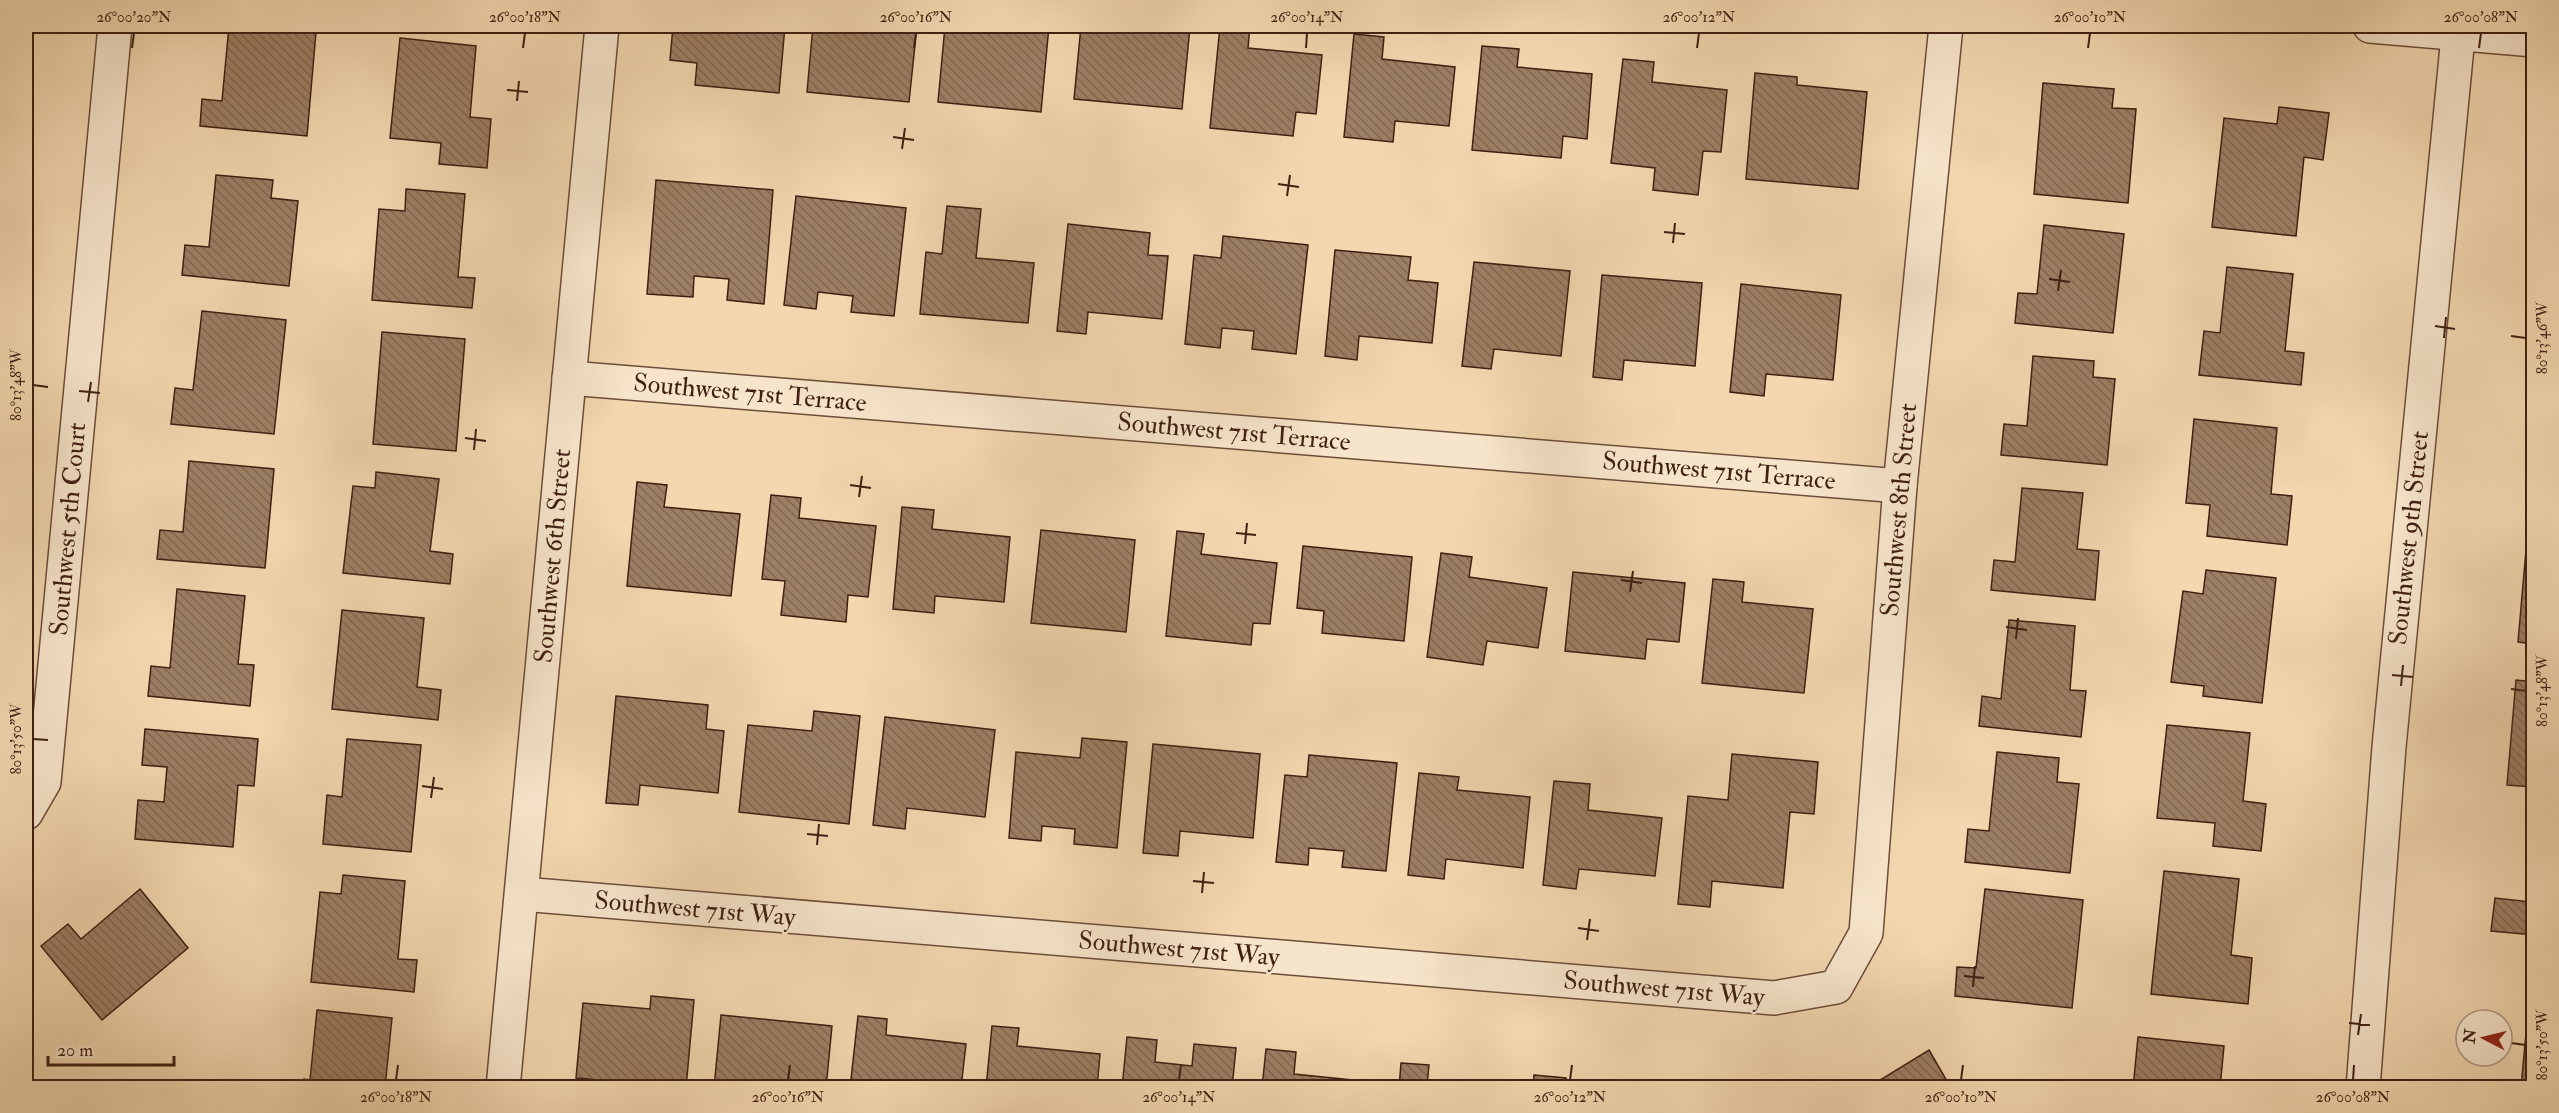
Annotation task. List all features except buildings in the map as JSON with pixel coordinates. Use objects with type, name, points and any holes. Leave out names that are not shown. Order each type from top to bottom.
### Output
[{"type":"street","name":"Southwest 5th Court","points":[[26,813],[44,782],[115,26]]},
{"type":"street","name":"Southwest 6th Street","points":[[504,1088],[602,26]]},
{"type":"street","name":"Southwest 8th Street","points":[[1836,987],[1866,933],[1900,486],[1946,26]]},
{"type":"street","points":[[2370,26],[2459,30],[2534,40]]},
{"type":"street","name":"Southwest 9th Street","points":[[2362,1088],[2389,747],[2459,30]]},
{"type":"street","name":"Southwest 71st Terrace","points":[[568,378],[1900,486]]},
{"type":"street","name":"Southwest 71st Way","points":[[522,894],[1774,998],[1836,987]]}]
